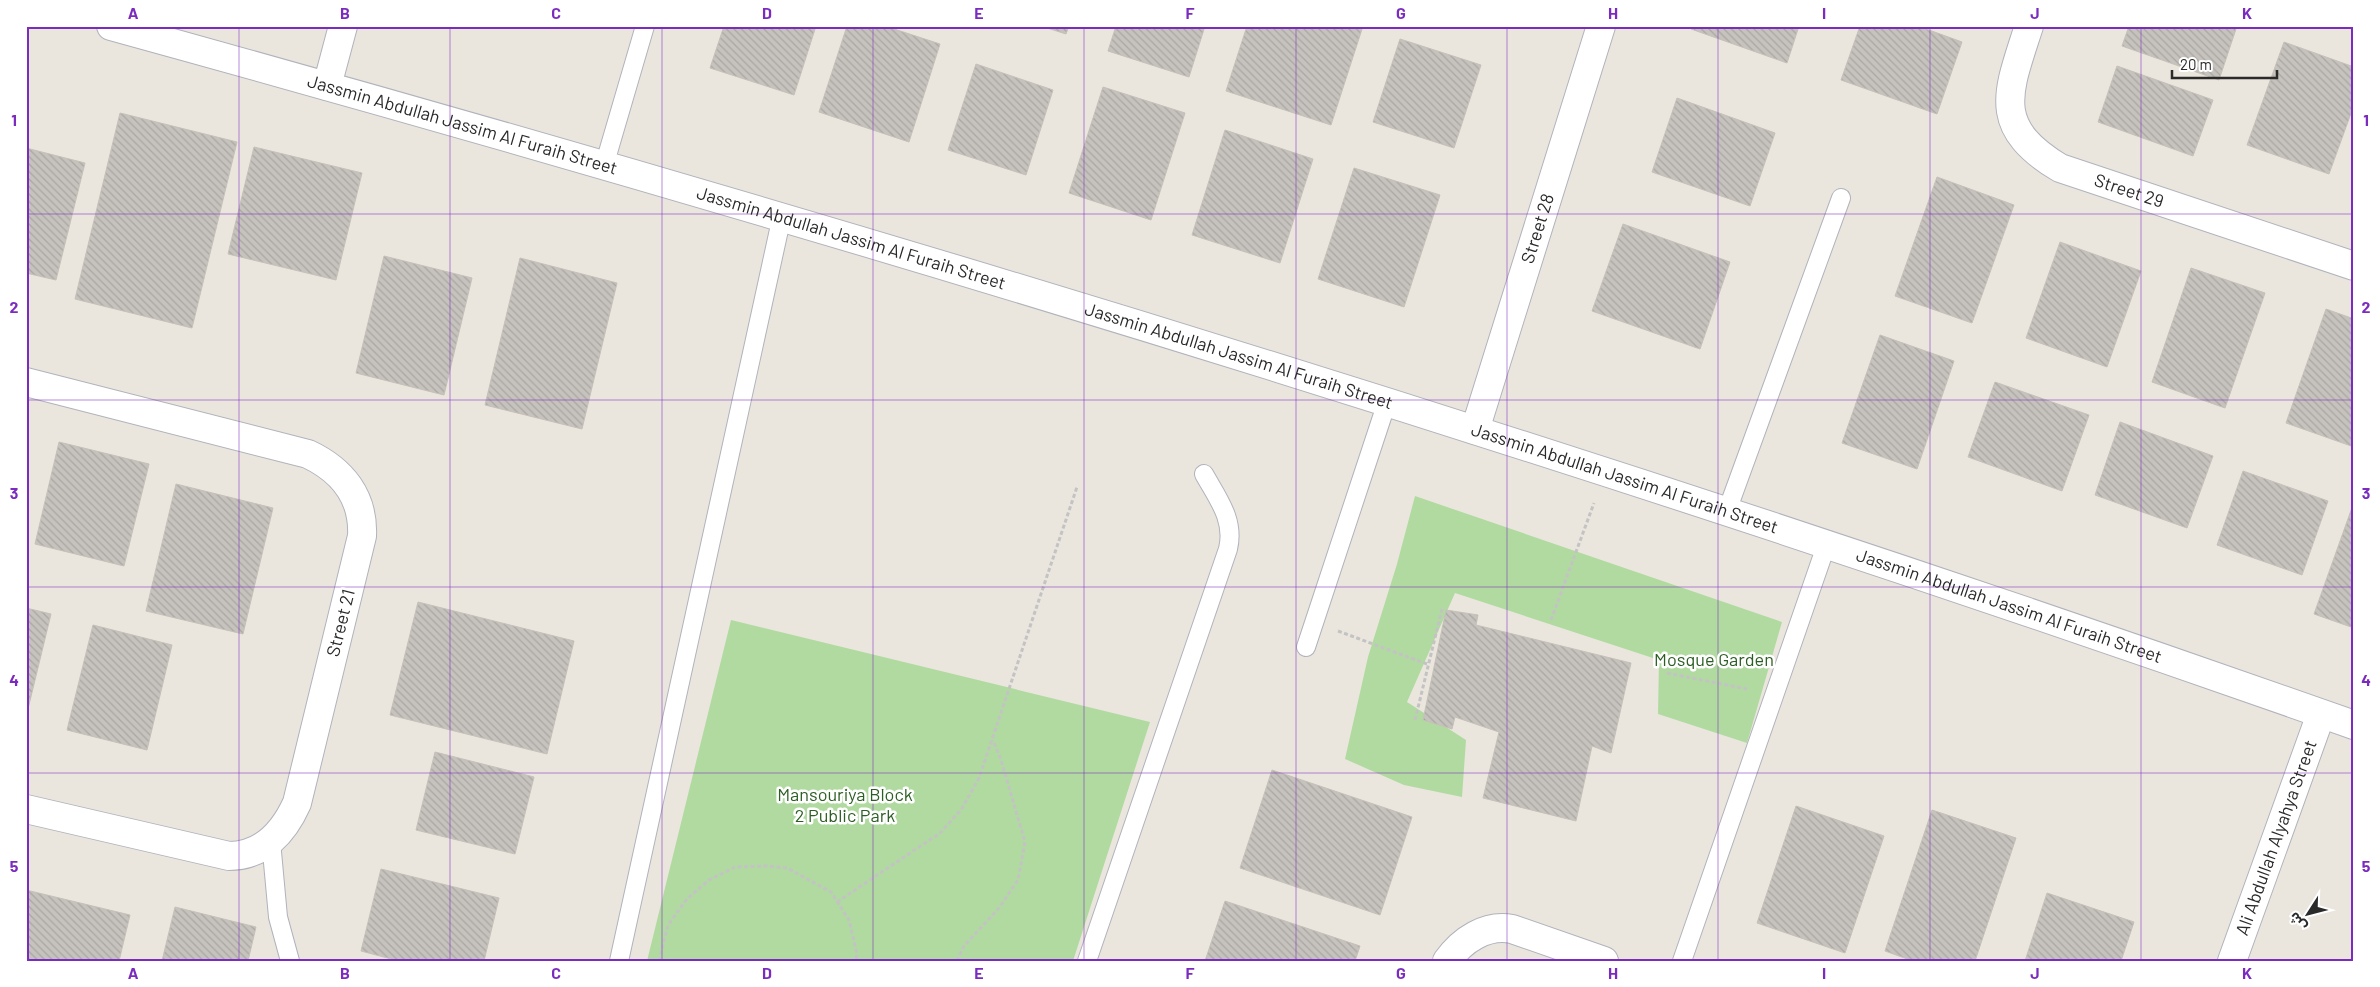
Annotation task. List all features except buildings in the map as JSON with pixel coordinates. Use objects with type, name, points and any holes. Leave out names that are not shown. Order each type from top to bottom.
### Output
[{"type":"street","name":"Jassmin Abdullah Jassim Al Furaih Street","points":[[111,26],[782,216],[1387,402],[1827,544],[2354,725]]},
{"type":"street","points":[[327,86],[343,26]]},
{"type":"street","name":"Street 28","points":[[1475,430],[1600,26]]},
{"type":"street","name":"Street 29","points":[[2029,26],[2012,80],[2009,108],[2022,138],[2044,158],[2060,168],[2354,266]]},
{"type":"street","name":"Street 21","points":[[26,382],[308,454],[325,462],[340,474],[356,499],[363,522],[362,536],[298,802],[286,824],[271,841],[245,855],[229,856],[26,809]]},
{"type":"street","name":"Ali Abdullah Alyahya Street","points":[[2232,961],[2321,714]]},
{"type":"street","points":[[1447,961],[1472,936],[1486,930],[1501,927],[1512,929],[1604,961]]},
{"type":"lane","points":[[604,166],[645,26]]},
{"type":"lane","points":[[1727,511],[1841,198]]},
{"type":"lane","points":[[618,961],[782,216]]},
{"type":"lane","points":[[1306,648],[1387,402]]},
{"type":"lane","points":[[1087,961],[1231,538],[1228,520],[1204,474]]},
{"type":"lane","points":[[1682,961],[1827,544]]},
{"type":"lane","points":[[271,841],[278,917],[290,961]]},
{"type":"path","points":[[1550,620],[1605,472]]},
{"type":"path","points":[[837,902],[940,833],[961,810],[979,778],[1077,487]]},
{"type":"path","points":[[1415,720],[1427,664],[1442,609]]},
{"type":"path","points":[[1314,622],[1427,664]]},
{"type":"path","points":[[1667,673],[1774,694]]},
{"type":"path","points":[[957,961],[964,946],[999,908],[1018,880],[1025,842],[1007,778],[992,740]]},
{"type":"path","points":[[659,961],[668,925],[688,899],[709,880],[735,867],[787,868],[830,892],[849,920],[857,954],[856,961]]},
{"type":"green space","name":"Mosque Garden","points":[[1415,496],[1782,622],[1747,743],[1658,714],[1659,660],[1455,593],[1407,702],[1466,740],[1462,797],[1404,785],[1345,759],[1368,657],[1397,564]]},
{"type":"green space","name":"Mansouriya Block 2 Public Park","points":[[731,620],[1150,722],[1073,961],[647,961]]}]
